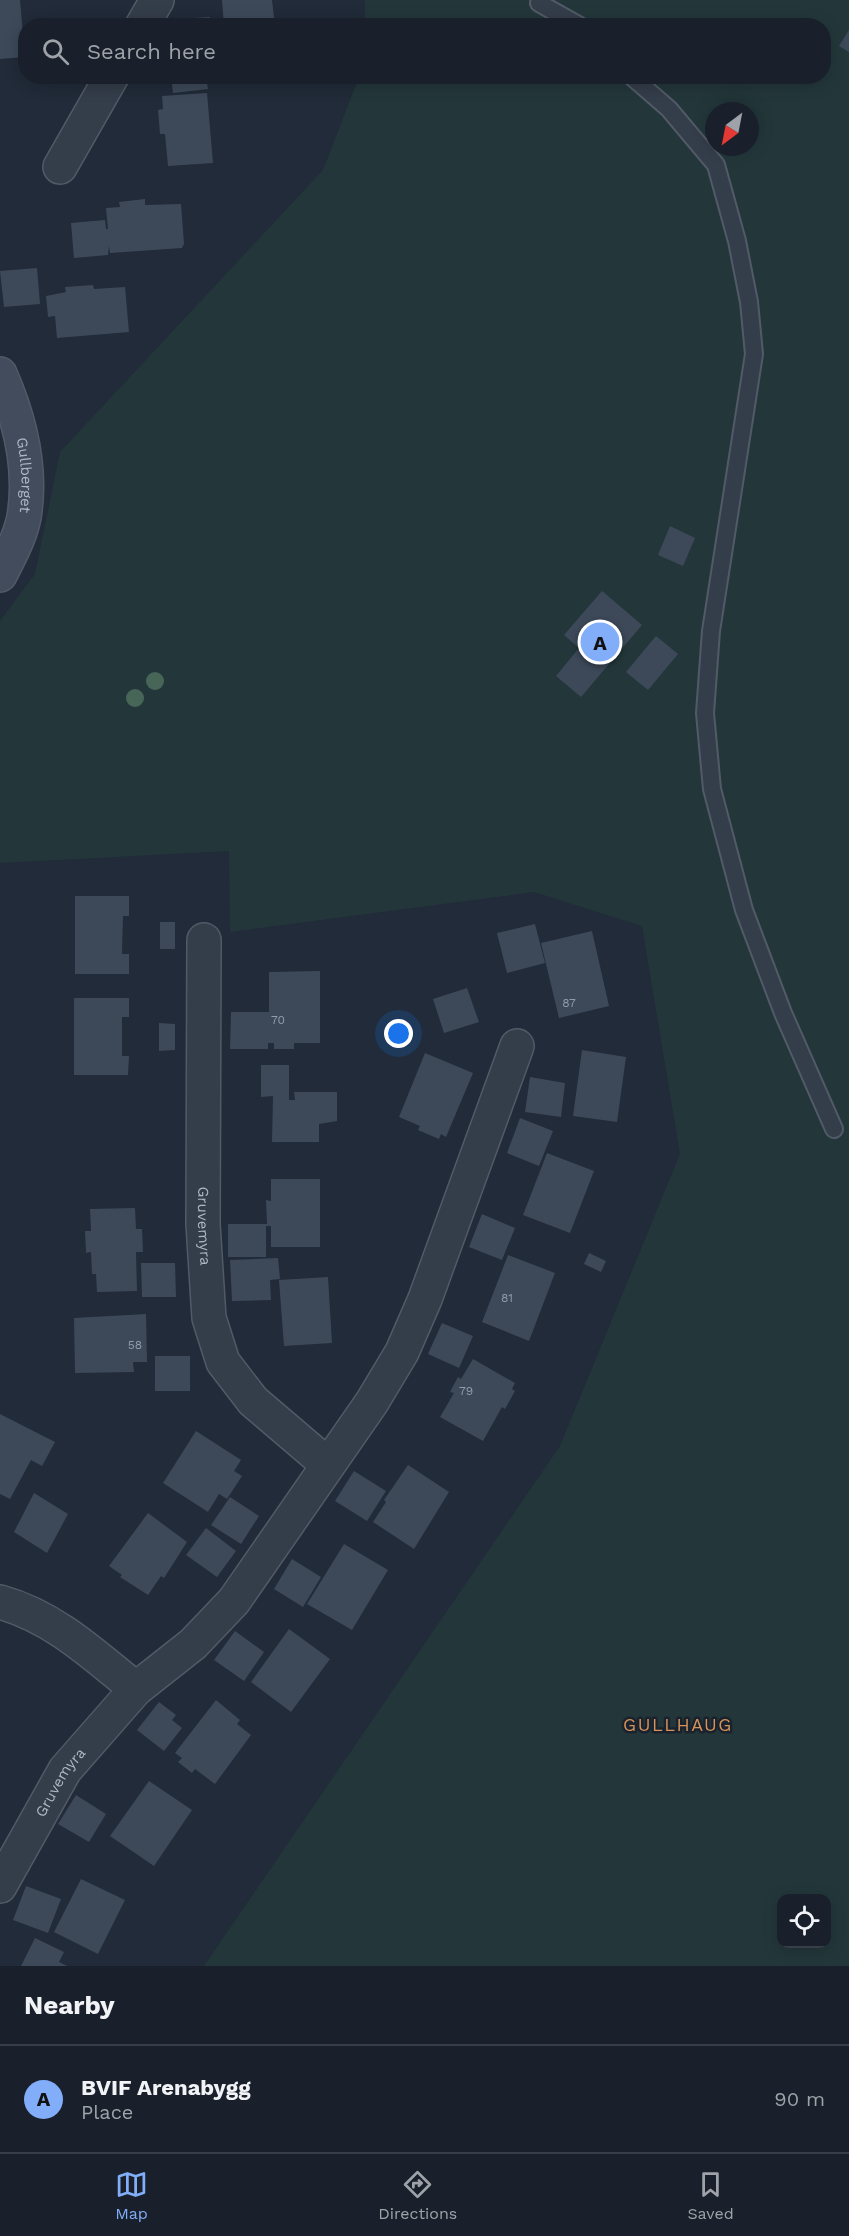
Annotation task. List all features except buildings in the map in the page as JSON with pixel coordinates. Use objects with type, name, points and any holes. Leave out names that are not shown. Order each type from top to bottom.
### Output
[{"type":"street","points":[[147,18],[157,0]]},
{"type":"street","points":[[60,167],[107,84]]},
{"type":"street","name":"Gullberget","points":[[0,374],[11,398],[21,436],[26,471],[25,512],[12,550],[0,575]]},
{"type":"street","name":"Gruvemyra","points":[[204,940],[204,1224],[209,1318],[223,1362],[253,1401],[328,1465]]},
{"type":"street","name":"Gruvemyra","points":[[0,1886],[65,1770],[136,1689],[193,1644],[234,1601],[372,1402],[402,1352],[425,1299],[517,1046]]},
{"type":"street","points":[[0,1602],[27,1610],[70,1635],[136,1689]]},
{"type":"lane","points":[[539,3],[566,18]]},
{"type":"lane","points":[[640,84],[669,109],[716,165],[737,241],[749,302],[753,354],[709,655],[705,713],[712,789],[744,910],[783,1014],[834,1129]]},
{"type":"green space","points":[[365,0],[849,0],[849,1966],[204,1966],[560,1446],[680,1154],[642,926],[534,892],[230,932],[229,851],[0,863],[0,621],[35,574],[60,452],[323,170],[356,84],[831,84],[831,18],[365,18]]},
{"type":"place","name":"BVIF Arenabygg","points":[[600,642]]},
{"type":"district","name":"GULLHAUG","points":[[678,1725]]}]
